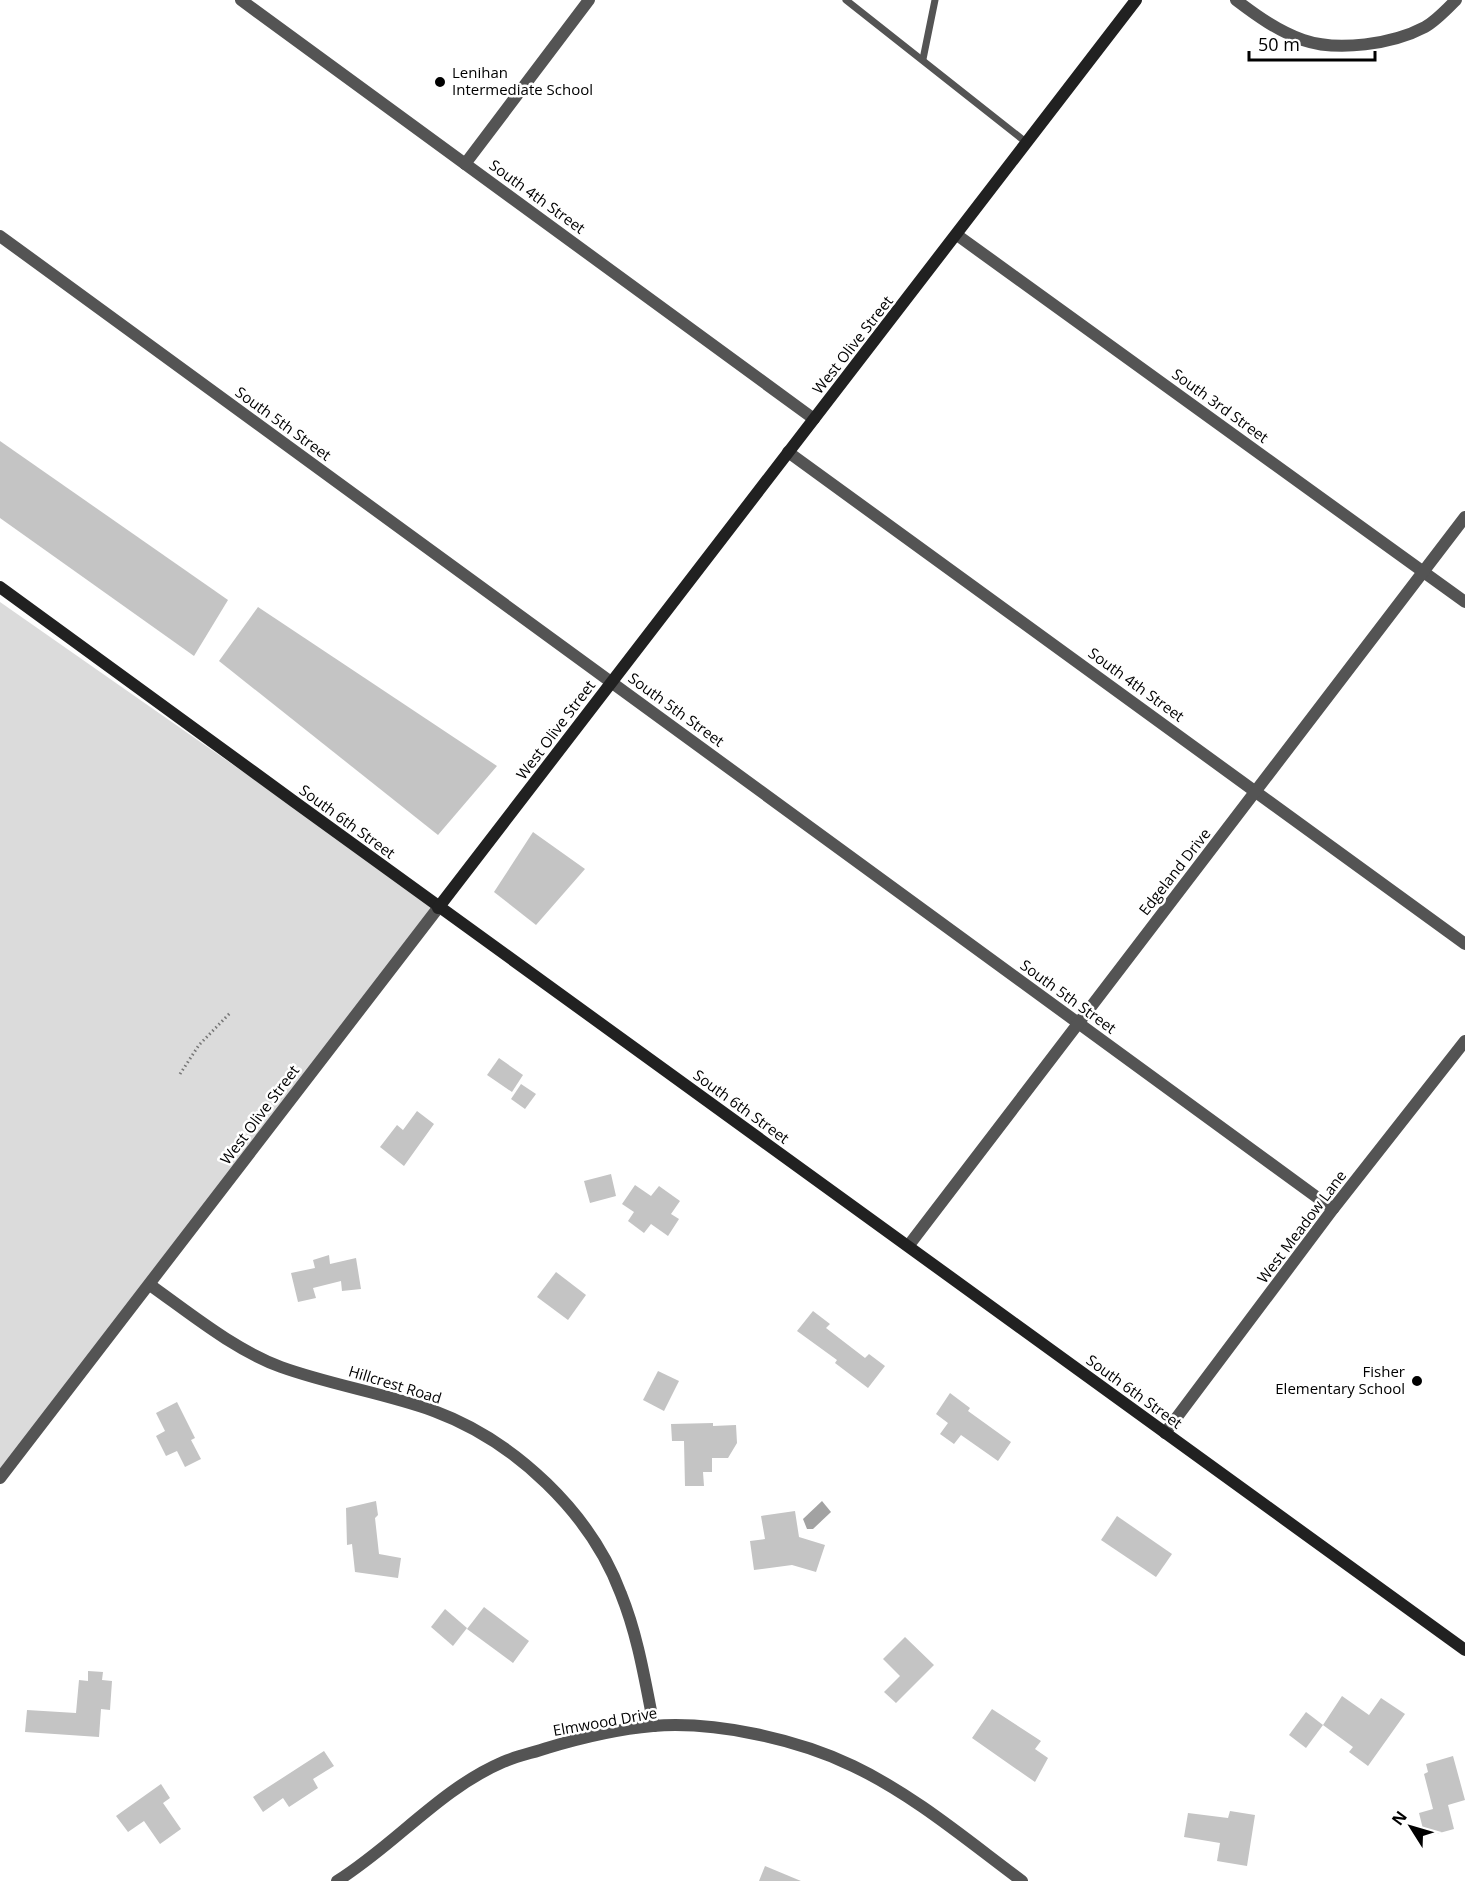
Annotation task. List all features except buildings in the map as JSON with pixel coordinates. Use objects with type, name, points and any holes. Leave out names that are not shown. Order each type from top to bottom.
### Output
[{"type":"main road","name":"West Olive Street","points":[[438,908],[1136,0]]},
{"type":"main road","name":"South 6th Street","points":[[0,587],[438,908],[909,1245],[1465,1650]]},
{"type":"street","name":"South 4th Street","points":[[242,0],[814,419]]},
{"type":"street","points":[[465,164],[589,0]]},
{"type":"street","points":[[1236,0],[1265,22],[1305,41],[1355,46],[1402,37],[1427,26],[1456,0]]},
{"type":"street","name":"South 3rd Street","points":[[957,235],[1465,602]]},
{"type":"street","name":"South 5th Street","points":[[0,236],[1333,1209]]},
{"type":"street","name":"South 4th Street","points":[[788,452],[1465,944]]},
{"type":"street","name":"Edgeland Drive","points":[[909,1245],[1465,517]]},
{"type":"street","name":"West Olive Street","points":[[0,1478],[438,908]]},
{"type":"street","name":"West Meadow Lane","points":[[1165,1433],[1333,1209],[1465,1041]]},
{"type":"street","name":"Hillcrest Road","points":[[150,1285],[248,1352],[281,1367],[435,1411],[508,1451],[528,1468],[556,1494],[581,1523],[608,1565],[621,1592],[638,1643],[654,1726]]},
{"type":"street","name":"Elmwood Drive","points":[[337,1881],[453,1791],[503,1762],[564,1743],[654,1726],[718,1728],[761,1736],[804,1747],[853,1766],[928,1812],[1022,1881]]},
{"type":"lane","points":[[846,0],[1027,143]]},
{"type":"lane","points":[[923,59],[935,0]]},
{"type":"path","points":[[180,1074],[199,1045],[231,1012]]},
{"type":"shaded area","points":[[0,602],[438,908],[0,1478]]},
{"type":"shaded area","points":[[822,1501],[831,1512],[813,1529],[807,1529],[803,1519]]},
{"type":"place","name":"Lenihan Intermediate School","points":[[440,82]]},
{"type":"place","name":"Fisher Elementary School","points":[[1417,1381]]}]
